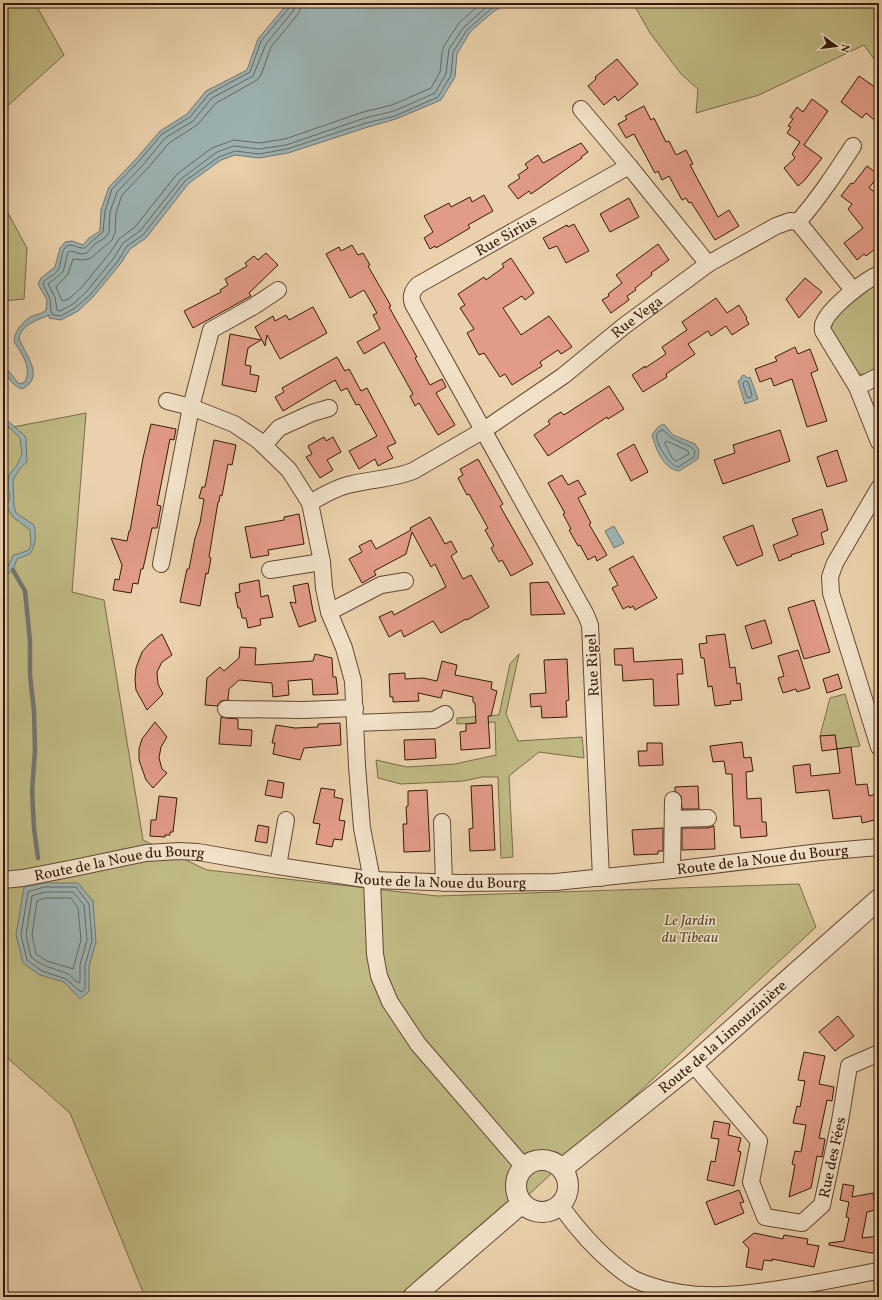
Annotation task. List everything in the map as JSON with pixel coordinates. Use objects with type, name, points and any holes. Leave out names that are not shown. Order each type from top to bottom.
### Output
[{"type":"street","points":[[581,109],[708,264]]},
{"type":"street","points":[[853,146],[834,175],[798,222],[853,290]]},
{"type":"street","name":"Rue Sirius","points":[[484,430],[413,304],[411,298],[414,289],[425,281],[629,166]]},
{"type":"street","name":"Rue Vega","points":[[310,503],[324,495],[351,484],[402,476],[413,471],[484,430],[563,376],[624,326],[708,264],[776,226],[790,221],[798,222]]},
{"type":"street","points":[[879,274],[853,290],[826,317],[823,324],[823,331],[857,387],[879,442]]},
{"type":"street","points":[[161,564],[191,407],[211,330],[254,306],[278,290]]},
{"type":"street","points":[[857,387],[879,376]]},
{"type":"street","points":[[167,401],[191,407],[234,424],[264,445],[289,470],[310,503],[322,562],[324,588],[329,612],[344,648],[353,681],[357,766],[362,828],[372,880],[375,954],[378,976],[390,1002],[418,1044],[524,1167]]},
{"type":"street","points":[[264,445],[279,428],[312,413],[329,408]]},
{"type":"street","name":"Rue Rigel","points":[[484,430],[590,625],[601,878]]},
{"type":"street","points":[[879,488],[835,563],[830,577],[831,593],[879,747]]},
{"type":"street","points":[[270,570],[322,562]]},
{"type":"street","points":[[329,612],[380,585],[405,581]]},
{"type":"street","points":[[226,709],[302,710],[355,716],[434,720],[445,714]]},
{"type":"street","points":[[672,870],[673,800]]},
{"type":"street","points":[[673,819],[708,818]]},
{"type":"street","points":[[278,866],[286,820]]},
{"type":"street","points":[[442,822],[444,883]]},
{"type":"street","name":"Route de la Noue du Bourg","points":[[3,880],[67,870],[146,853],[179,851],[198,852],[372,880],[444,883],[556,882],[820,852],[879,847]]},
{"type":"street","name":"Route de la Limouzinière","points":[[562,1169],[693,1064],[879,899]]},
{"type":"street","name":"Rue des Fées","points":[[693,1064],[759,1141],[751,1182],[766,1217],[802,1223],[822,1205],[840,1121],[849,1066],[879,1053]]},
{"type":"street","points":[[543,1160],[554,1162],[562,1169],[566,1176],[568,1188],[565,1199],[560,1205],[553,1210],[540,1212],[529,1208],[522,1203],[516,1185],[519,1175],[524,1167],[533,1161],[543,1160]]},
{"type":"street","points":[[413,1297],[522,1203]]},
{"type":"street","points":[[560,1205],[600,1254],[633,1279],[663,1294],[727,1296],[879,1272]]},
{"type":"green space","points":[[3,3],[35,3],[64,55],[3,110]]},
{"type":"green space","points":[[633,3],[879,3],[879,66],[864,45],[759,95],[696,113],[698,89],[681,74],[650,33]]},
{"type":"green space","points":[[3,204],[27,248],[24,299],[3,301]]},
{"type":"green space","points":[[879,282],[879,370],[860,374],[854,372],[831,330],[833,321],[839,313]]},
{"type":"green space","name":"Le Jardin du Tibeau","points":[[86,413],[72,592],[104,600],[143,840],[207,870],[437,896],[799,884],[816,927],[419,1297],[145,1297],[70,1113],[3,1054],[3,429]]},
{"type":"green space","points":[[519,654],[506,714],[518,741],[582,737],[584,758],[539,752],[509,776],[513,857],[501,858],[498,777],[482,777],[464,781],[401,784],[378,778],[376,760],[407,767],[455,764],[496,755],[495,722],[457,724],[457,718],[499,715],[510,664]]},
{"type":"green space","points":[[845,694],[860,746],[837,749],[835,735],[820,736],[830,698]]},
{"type":"water","points":[[288,3],[510,3],[494,11],[470,32],[457,54],[455,77],[441,100],[396,119],[288,153],[259,158],[235,155],[221,160],[188,184],[146,238],[130,249],[121,263],[93,297],[78,311],[61,320],[49,318],[49,315],[31,323],[23,329],[19,338],[32,365],[33,372],[29,384],[22,389],[16,386],[5,372],[3,372],[3,368],[8,370],[19,384],[25,382],[27,376],[27,366],[23,356],[14,342],[14,339],[18,328],[23,323],[31,317],[46,310],[47,300],[38,284],[41,278],[55,267],[60,248],[65,242],[72,241],[83,245],[89,238],[100,231],[101,210],[109,187],[160,131],[187,114],[206,91],[247,70],[258,39]]},
{"type":"water","points":[[744,375],[748,378],[750,377],[758,399],[745,404],[738,381]]},
{"type":"water","points":[[3,393],[6,400],[6,414],[8,421],[25,436],[26,439],[27,462],[20,468],[13,480],[14,506],[16,513],[34,525],[35,536],[30,554],[17,559],[13,570],[3,577],[3,571],[8,567],[13,555],[29,550],[31,544],[30,530],[13,517],[7,507],[10,496],[8,490],[9,475],[17,465],[22,454],[20,438],[4,422]]},
{"type":"water","points":[[664,424],[673,435],[695,444],[699,450],[698,459],[679,471],[673,469],[661,458],[652,435],[658,427]]},
{"type":"water","points":[[614,526],[624,543],[614,548],[605,531]]},
{"type":"water","points":[[45,883],[78,883],[93,901],[96,942],[89,966],[89,991],[80,999],[64,982],[40,975],[23,963],[16,935],[24,887]]},
{"type":"building","points":[[617,59],[638,84],[618,101],[615,96],[604,105],[588,86],[596,79],[595,77]]},
{"type":"building","points":[[859,76],[879,90],[879,124],[866,113],[862,118],[841,102]]},
{"type":"building","points":[[812,99],[828,111],[804,145],[822,158],[804,181],[798,186],[784,168],[795,158],[792,154],[800,142],[787,133],[791,127],[788,126],[793,119],[790,117],[797,107],[803,112]]},
{"type":"building","points":[[644,106],[651,120],[654,118],[666,142],[669,141],[676,155],[686,150],[693,164],[690,165],[718,217],[729,210],[739,226],[715,240],[691,202],[689,203],[686,198],[682,200],[669,176],[662,180],[658,171],[655,173],[634,134],[626,138],[618,124],[627,119],[625,116]]},
{"type":"building","points":[[581,143],[588,152],[581,157],[582,158],[531,194],[529,191],[518,199],[508,186],[520,178],[518,175],[528,168],[525,164],[538,155],[543,163]]},
{"type":"building","points":[[867,166],[879,175],[869,188],[879,195],[879,246],[866,256],[864,254],[857,260],[844,243],[863,228],[848,209],[852,204],[841,196],[851,183],[853,184]]},
{"type":"building","points":[[484,195],[493,211],[468,225],[470,228],[436,248],[435,246],[430,249],[424,238],[433,232],[424,216],[449,203],[451,207],[470,197],[472,202]]},
{"type":"building","points":[[629,198],[639,217],[610,232],[600,214]]},
{"type":"building","points":[[574,224],[589,251],[566,263],[557,246],[549,249],[543,238],[567,225],[568,227]]},
{"type":"building","points":[[658,244],[669,260],[651,273],[652,275],[627,296],[629,300],[611,313],[602,300],[609,296],[608,294],[622,283],[616,275]]},
{"type":"building","points":[[352,245],[358,255],[363,253],[370,265],[368,266],[391,306],[389,307],[417,357],[415,358],[430,385],[442,379],[446,387],[436,393],[455,425],[438,435],[419,403],[415,406],[410,396],[413,394],[384,342],[364,354],[357,342],[380,329],[373,315],[377,313],[364,290],[350,298],[326,254],[339,247],[341,251]]},
{"type":"building","points":[[266,253],[278,265],[249,293],[251,296],[193,328],[184,311],[221,292],[220,290],[228,285],[225,279],[247,266],[245,263],[254,256],[258,260]]},
{"type":"building","points":[[511,258],[534,293],[525,300],[522,296],[503,308],[521,335],[549,316],[572,347],[561,354],[558,350],[540,362],[542,366],[512,385],[505,374],[500,377],[484,353],[479,355],[467,333],[474,329],[460,308],[465,305],[458,294],[484,277],[486,280],[504,267],[502,264]]},
{"type":"building","points":[[805,278],[822,292],[799,318],[786,299]]},
{"type":"building","points":[[716,298],[727,313],[739,305],[749,324],[732,335],[726,326],[711,336],[708,331],[688,344],[695,354],[666,374],[667,377],[643,392],[632,375],[666,354],[662,347],[687,330],[682,322]]},
{"type":"building","points":[[313,307],[327,333],[280,359],[267,335],[265,346],[255,327],[273,316],[275,321],[286,315],[289,320]]},
{"type":"building","points":[[230,334],[261,340],[248,348],[245,365],[251,366],[250,374],[259,376],[256,392],[222,385]]},
{"type":"building","points":[[795,347],[798,354],[810,349],[818,370],[811,373],[827,421],[807,427],[792,379],[774,386],[771,378],[760,382],[755,369],[777,361],[775,357]]},
{"type":"building","points":[[337,357],[345,371],[349,369],[361,391],[367,388],[396,443],[387,447],[393,458],[378,466],[375,459],[359,469],[349,451],[377,436],[359,404],[356,405],[347,388],[341,391],[335,380],[283,411],[275,397],[284,392],[282,388]]},
{"type":"building","points":[[609,386],[624,409],[608,419],[607,417],[548,456],[534,435],[550,424],[548,421],[554,416],[561,412],[564,415]]},
{"type":"building","points":[[151,424],[176,429],[174,440],[170,439],[157,505],[161,506],[157,528],[152,528],[143,569],[141,569],[138,584],[133,583],[131,593],[113,590],[115,579],[119,580],[122,565],[111,538],[127,541]]},
{"type":"building","points":[[780,430],[790,461],[723,484],[714,460],[735,453],[733,445]]},
{"type":"building","points":[[324,437],[326,441],[333,437],[341,452],[327,460],[333,470],[320,478],[306,457],[312,454],[308,446]]},
{"type":"building","points":[[214,440],[236,445],[232,465],[228,464],[222,496],[220,495],[218,502],[209,557],[211,558],[208,574],[206,573],[200,606],[180,602],[187,569],[189,569],[195,538],[200,523],[204,499],[199,498],[202,487],[205,487]]},
{"type":"building","points":[[634,444],[648,472],[631,481],[617,454]]},
{"type":"building","points":[[837,450],[847,481],[827,487],[817,457]]},
{"type":"building","points":[[478,459],[503,504],[500,506],[533,564],[511,576],[502,560],[499,562],[491,548],[494,546],[485,530],[488,528],[469,494],[467,495],[458,478],[463,475],[460,469]]},
{"type":"building","points":[[562,475],[568,485],[578,480],[586,494],[578,498],[591,523],[589,524],[607,555],[597,561],[595,556],[588,560],[580,545],[578,546],[569,530],[571,529],[563,514],[565,513],[548,483]]},
{"type":"building","points":[[822,509],[828,530],[821,533],[824,544],[791,555],[792,556],[779,561],[773,545],[798,535],[792,519]]},
{"type":"building","points":[[299,514],[304,544],[268,550],[269,555],[251,558],[245,527],[284,520],[284,517]]},
{"type":"building","points":[[430,517],[445,544],[451,541],[457,552],[451,556],[463,579],[471,575],[489,607],[441,633],[433,621],[404,637],[401,630],[389,637],[379,617],[392,611],[394,615],[446,587],[435,564],[431,567],[412,532],[406,554],[374,571],[376,575],[362,583],[349,559],[362,552],[359,546],[371,540],[376,549],[411,530],[410,528]]},
{"type":"building","points":[[753,525],[763,555],[737,566],[723,537]]},
{"type":"building","points":[[633,556],[657,598],[635,610],[633,606],[623,609],[612,588],[618,585],[609,569]]},
{"type":"building","points":[[259,580],[261,597],[268,595],[273,617],[260,619],[261,625],[248,628],[246,618],[242,618],[240,608],[238,608],[235,593],[240,592],[239,584]]},
{"type":"building","points":[[548,582],[565,614],[531,615],[530,583]]},
{"type":"building","points":[[308,583],[316,621],[299,627],[290,602],[296,603],[293,586]]},
{"type":"building","points":[[814,600],[830,652],[804,659],[788,608]]},
{"type":"building","points":[[765,620],[772,643],[752,649],[745,626]]},
{"type":"building","points":[[162,634],[172,655],[162,662],[157,672],[158,684],[163,694],[147,710],[136,690],[136,668],[142,652],[149,644]]},
{"type":"building","points":[[725,634],[730,668],[735,667],[737,684],[740,683],[742,700],[730,701],[731,704],[715,706],[712,686],[708,687],[704,658],[701,658],[699,644],[707,643],[706,636]]},
{"type":"building","points":[[240,647],[256,648],[255,665],[313,661],[315,654],[332,658],[333,677],[336,677],[338,694],[313,695],[312,679],[288,681],[289,695],[273,697],[272,683],[239,680],[229,689],[228,700],[221,701],[217,706],[205,705],[207,678],[220,667],[224,671],[239,658]]},
{"type":"building","points":[[633,648],[634,662],[682,659],[683,674],[677,674],[679,705],[654,706],[653,679],[623,681],[622,665],[615,665],[614,649]]},
{"type":"building","points":[[798,650],[810,688],[797,692],[796,689],[783,693],[778,678],[784,676],[778,656]]},
{"type":"building","points":[[567,659],[569,700],[566,701],[567,717],[542,718],[541,706],[531,707],[530,694],[546,693],[544,660]]},
{"type":"building","points":[[442,661],[457,665],[455,675],[492,682],[491,689],[497,691],[491,716],[488,716],[490,748],[461,750],[460,732],[466,731],[466,724],[476,723],[475,703],[473,702],[473,697],[443,690],[441,698],[418,693],[419,701],[393,702],[393,697],[390,697],[389,674],[405,673],[405,679],[423,678],[437,681]]},
{"type":"building","points":[[838,674],[842,688],[827,693],[823,679]]},
{"type":"building","points":[[221,717],[238,719],[238,729],[252,730],[251,746],[219,744]]},
{"type":"building","points":[[155,722],[167,737],[161,747],[159,758],[162,769],[167,773],[153,788],[146,780],[139,760],[139,749],[142,739]]},
{"type":"building","points":[[340,723],[341,745],[304,748],[300,760],[273,754],[275,743],[272,743],[276,725],[295,728],[318,727],[318,724]]},
{"type":"building","points":[[835,735],[837,749],[822,751],[820,736]]},
{"type":"building","points":[[435,739],[436,758],[405,760],[404,740]]},
{"type":"building","points":[[742,742],[744,758],[751,757],[753,771],[746,772],[747,799],[761,798],[762,822],[766,822],[767,836],[741,838],[740,826],[734,826],[732,774],[726,774],[724,761],[713,762],[710,746]]},
{"type":"building","points":[[647,743],[662,743],[663,765],[639,766],[638,751],[647,751]]},
{"type":"building","points":[[851,747],[856,785],[867,784],[869,796],[876,794],[879,804],[879,819],[862,823],[861,816],[833,819],[829,790],[796,793],[793,766],[810,764],[811,776],[840,773],[837,749]]},
{"type":"building","points":[[268,780],[284,783],[282,798],[265,795]]},
{"type":"building","points":[[492,785],[495,850],[470,851],[469,829],[473,828],[471,786]]},
{"type":"building","points":[[698,786],[699,809],[682,809],[681,796],[675,791],[675,787]]},
{"type":"building","points":[[321,788],[335,790],[334,797],[343,799],[339,820],[345,821],[342,840],[334,839],[332,847],[316,844],[320,824],[313,823]]},
{"type":"building","points":[[427,790],[430,851],[404,852],[403,824],[407,824],[406,807],[408,806],[408,791]]},
{"type":"building","points":[[159,796],[177,798],[173,832],[170,832],[170,835],[165,835],[165,837],[150,836],[151,820],[156,820]]},
{"type":"building","points":[[258,825],[269,827],[267,843],[255,841]]},
{"type":"building","points":[[714,826],[715,849],[682,850],[682,828],[708,828]]},
{"type":"building","points":[[663,828],[663,851],[658,851],[658,854],[634,855],[632,830]]},
{"type":"building","points":[[838,1016],[854,1036],[835,1051],[819,1032]]},
{"type":"building","points":[[804,1052],[825,1056],[819,1084],[834,1087],[832,1101],[827,1100],[819,1138],[825,1139],[822,1157],[817,1156],[811,1188],[789,1197],[795,1165],[792,1164],[795,1151],[801,1152],[806,1125],[793,1123],[797,1106],[800,1107],[805,1081],[798,1080]]},
{"type":"building","points":[[714,1121],[730,1124],[728,1135],[741,1138],[738,1151],[741,1152],[734,1186],[707,1180],[711,1161],[715,1162],[719,1139],[711,1138]]},
{"type":"building","points":[[843,1184],[854,1186],[852,1197],[873,1193],[876,1210],[867,1212],[862,1238],[879,1236],[879,1252],[871,1253],[829,1245],[829,1243],[844,1241],[849,1218],[846,1217],[849,1202],[840,1200]]},
{"type":"building","points":[[739,1190],[744,1202],[740,1203],[744,1213],[715,1225],[706,1202]]},
{"type":"building","points":[[754,1233],[783,1239],[784,1235],[808,1239],[807,1244],[819,1246],[814,1267],[772,1259],[772,1261],[764,1260],[762,1270],[746,1267],[749,1249],[743,1242]]},
{"type":"waterway","points":[[13,570],[25,591],[30,641],[30,675],[34,711],[35,751],[32,791],[34,828],[38,858]]}]
